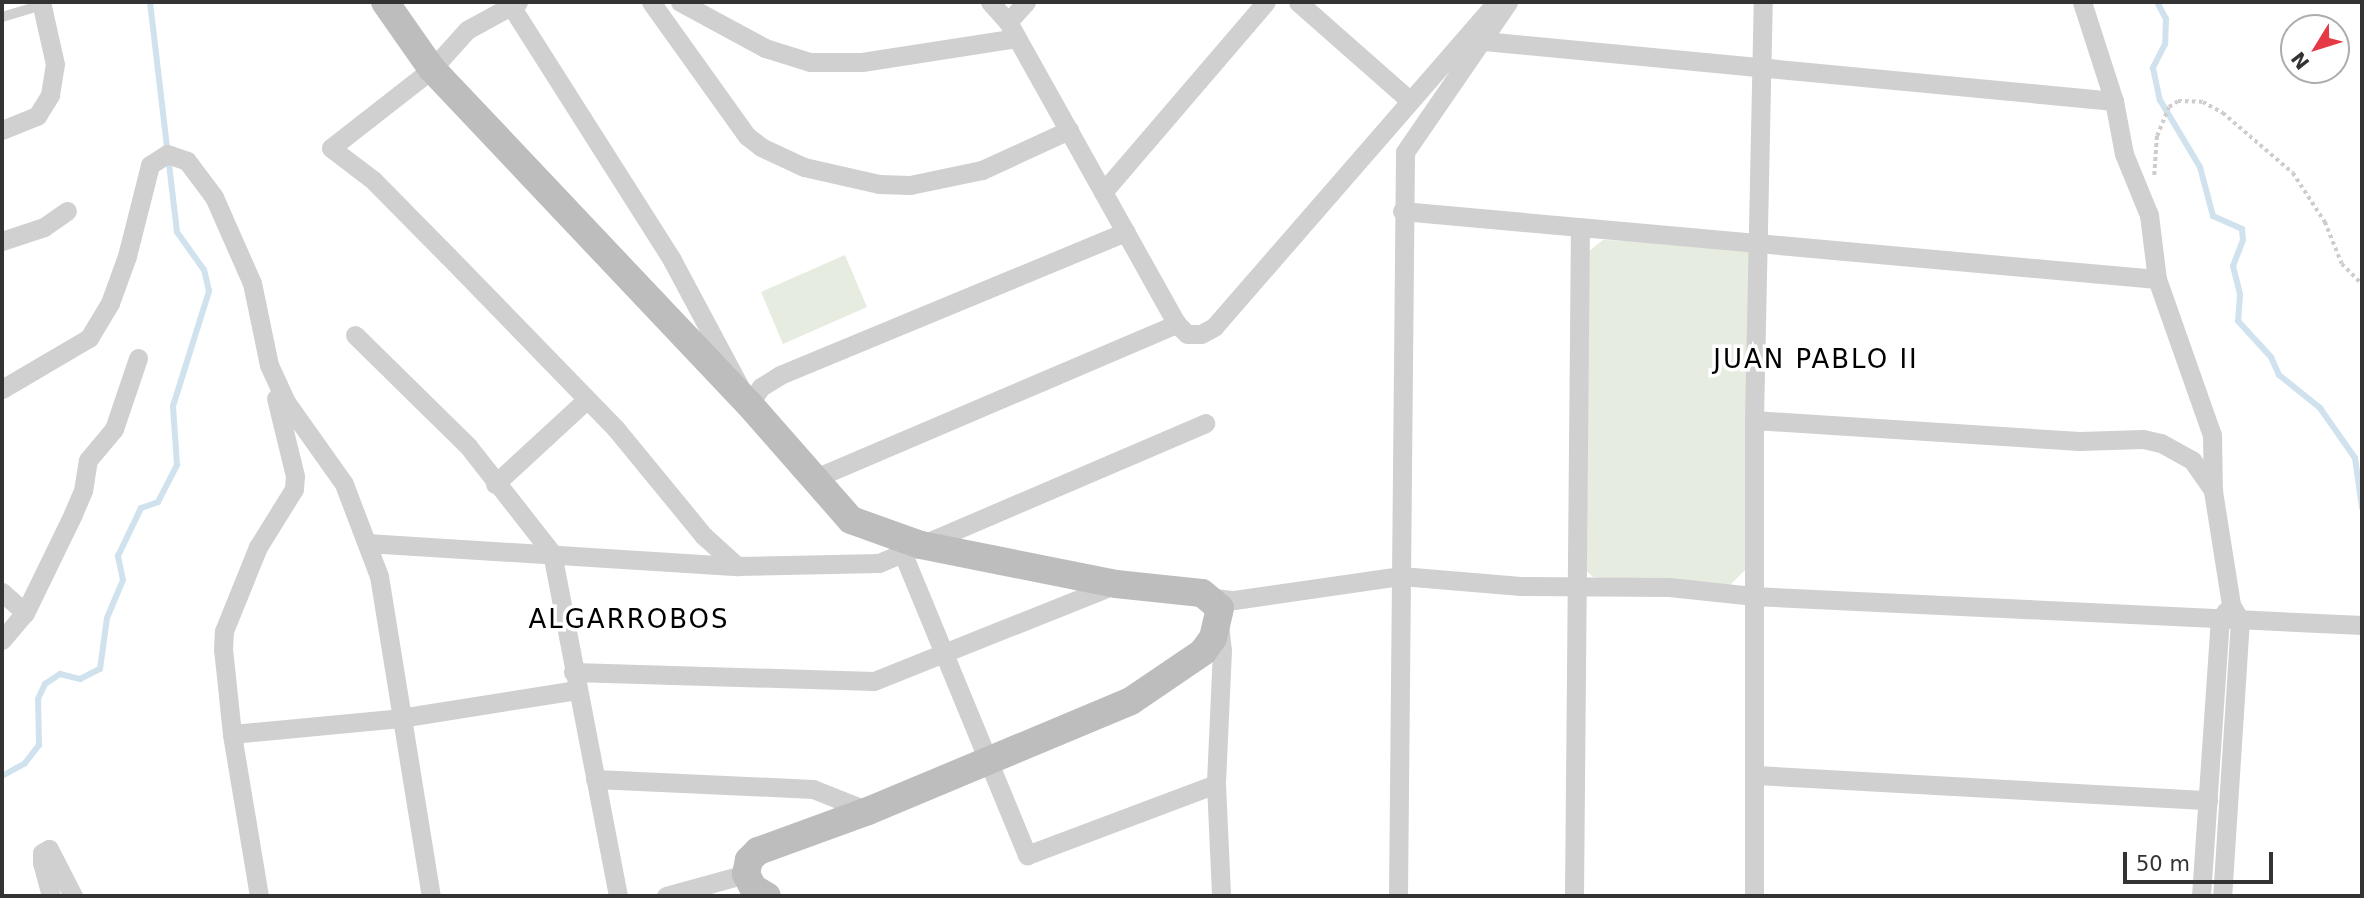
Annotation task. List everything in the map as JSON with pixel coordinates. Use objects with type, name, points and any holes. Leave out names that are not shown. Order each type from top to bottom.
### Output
[{"type":"street","points":[[385,2],[432,69],[749,404],[851,520],[912,549],[1116,584],[1217,610]]},
{"type":"street","points":[[651,2],[747,135],[761,147],[804,167],[879,184],[910,186],[982,170],[1069,130]]},
{"type":"street","points":[[680,2],[765,48],[810,62],[862,62],[1012,30]]},
{"type":"street","points":[[990,2],[1012,30],[1177,324],[1186,334],[1201,334],[1214,327],[1497,2]]},
{"type":"street","points":[[1012,30],[1026,2]]},
{"type":"street","points":[[1103,192],[1266,2]]},
{"type":"street","points":[[1298,2],[1409,100]]},
{"type":"street","points":[[1398,896],[1402,211],[1409,143],[1484,41],[1508,2]]},
{"type":"street","points":[[1755,896],[1754,420],[1763,2]]},
{"type":"street","points":[[2082,2],[2114,101],[2124,154],[2149,215],[2157,279],[2207,416],[2230,614],[2222,896]]},
{"type":"street","points":[[2,131],[37,116],[50,95],[55,64],[42,3]]},
{"type":"street","points":[[737,566],[704,536],[616,429],[373,180],[331,148],[432,69],[467,30],[514,4],[672,260],[749,404]]},
{"type":"street","points":[[1484,41],[2114,101]]},
{"type":"street","points":[[2,389],[89,338],[110,303],[127,256],[144,175],[158,157],[167,154],[187,161],[215,197],[252,283],[295,476],[294,489],[258,547],[224,631],[232,734],[259,896]]},
{"type":"street","points":[[2,241],[44,227],[67,211]]},
{"type":"street","points":[[1402,211],[2157,279]]},
{"type":"street","points":[[1574,896],[1579,584],[1580,227]]},
{"type":"street","points":[[749,404],[761,387],[780,375],[1126,232]]},
{"type":"street","points":[[813,479],[1177,324]]},
{"type":"street","points":[[355,335],[468,446],[495,484],[552,553],[618,896]]},
{"type":"street","points":[[2,640],[26,613],[83,491],[88,460],[114,429],[138,358]]},
{"type":"street","points":[[269,365],[292,415],[344,484],[379,576],[431,896]]},
{"type":"street","points":[[495,484],[586,400]]},
{"type":"street","points":[[1754,420],[2079,441],[2143,439],[2161,443],[2192,460],[2214,491]]},
{"type":"street","points":[[367,543],[737,566],[879,563],[1205,423]]},
{"type":"street","points":[[912,549],[944,654],[1027,855],[1216,784]]},
{"type":"street","points":[[767,896],[753,888],[746,874],[749,860],[758,851],[868,811],[1154,689],[1203,652],[1217,610],[1234,600],[1401,576],[1521,586],[1579,584],[1753,596],[2230,614],[2362,625]]},
{"type":"street","points":[[232,734],[400,718],[575,681],[852,684],[902,673],[1116,584]]},
{"type":"street","points":[[2,592],[26,613]]},
{"type":"street","points":[[1217,610],[1222,650],[1216,784],[1221,896]]},
{"type":"street","points":[[2201,896],[2207,800],[2230,614]]},
{"type":"street","points":[[1756,775],[2207,800]]},
{"type":"street","points":[[595,779],[813,789],[868,811]]},
{"type":"street","points":[[51,896],[41,863],[42,853],[48,849],[72,896]]},
{"type":"street","points":[[666,896],[746,874]]},
{"type":"lane","points":[[2,17],[42,3]]},
{"type":"path","points":[[2149,215],[2162,121],[2178,101],[2203,102],[2223,113],[2293,173],[2318,211],[2342,264],[2362,284]]},
{"type":"shaded area","points":[[1603,240],[1736,245],[1750,252],[1745,570],[1728,587],[1593,577],[1585,570],[1588,252]]},
{"type":"shaded area","points":[[845,255],[867,307],[783,344],[761,292]]},
{"type":"waterway","points":[[2,776],[25,763],[39,745],[38,699],[45,684],[60,674],[80,679],[100,669],[107,618],[123,580],[118,556],[141,508],[158,502],[177,465],[173,406],[209,291],[204,270],[177,232],[150,2]]},
{"type":"waterway","points":[[2157,2],[2166,19],[2165,44],[2153,68],[2160,100],[2200,167],[2213,216],[2242,229],[2243,240],[2233,266],[2240,294],[2238,321],[2271,357],[2279,375],[2320,408],[2355,458],[2362,508]]},
{"type":"district","name":"JUAN PABLO II","points":[[1816,360]]},
{"type":"district","name":"ALGARROBOS","points":[[629,620]]}]
